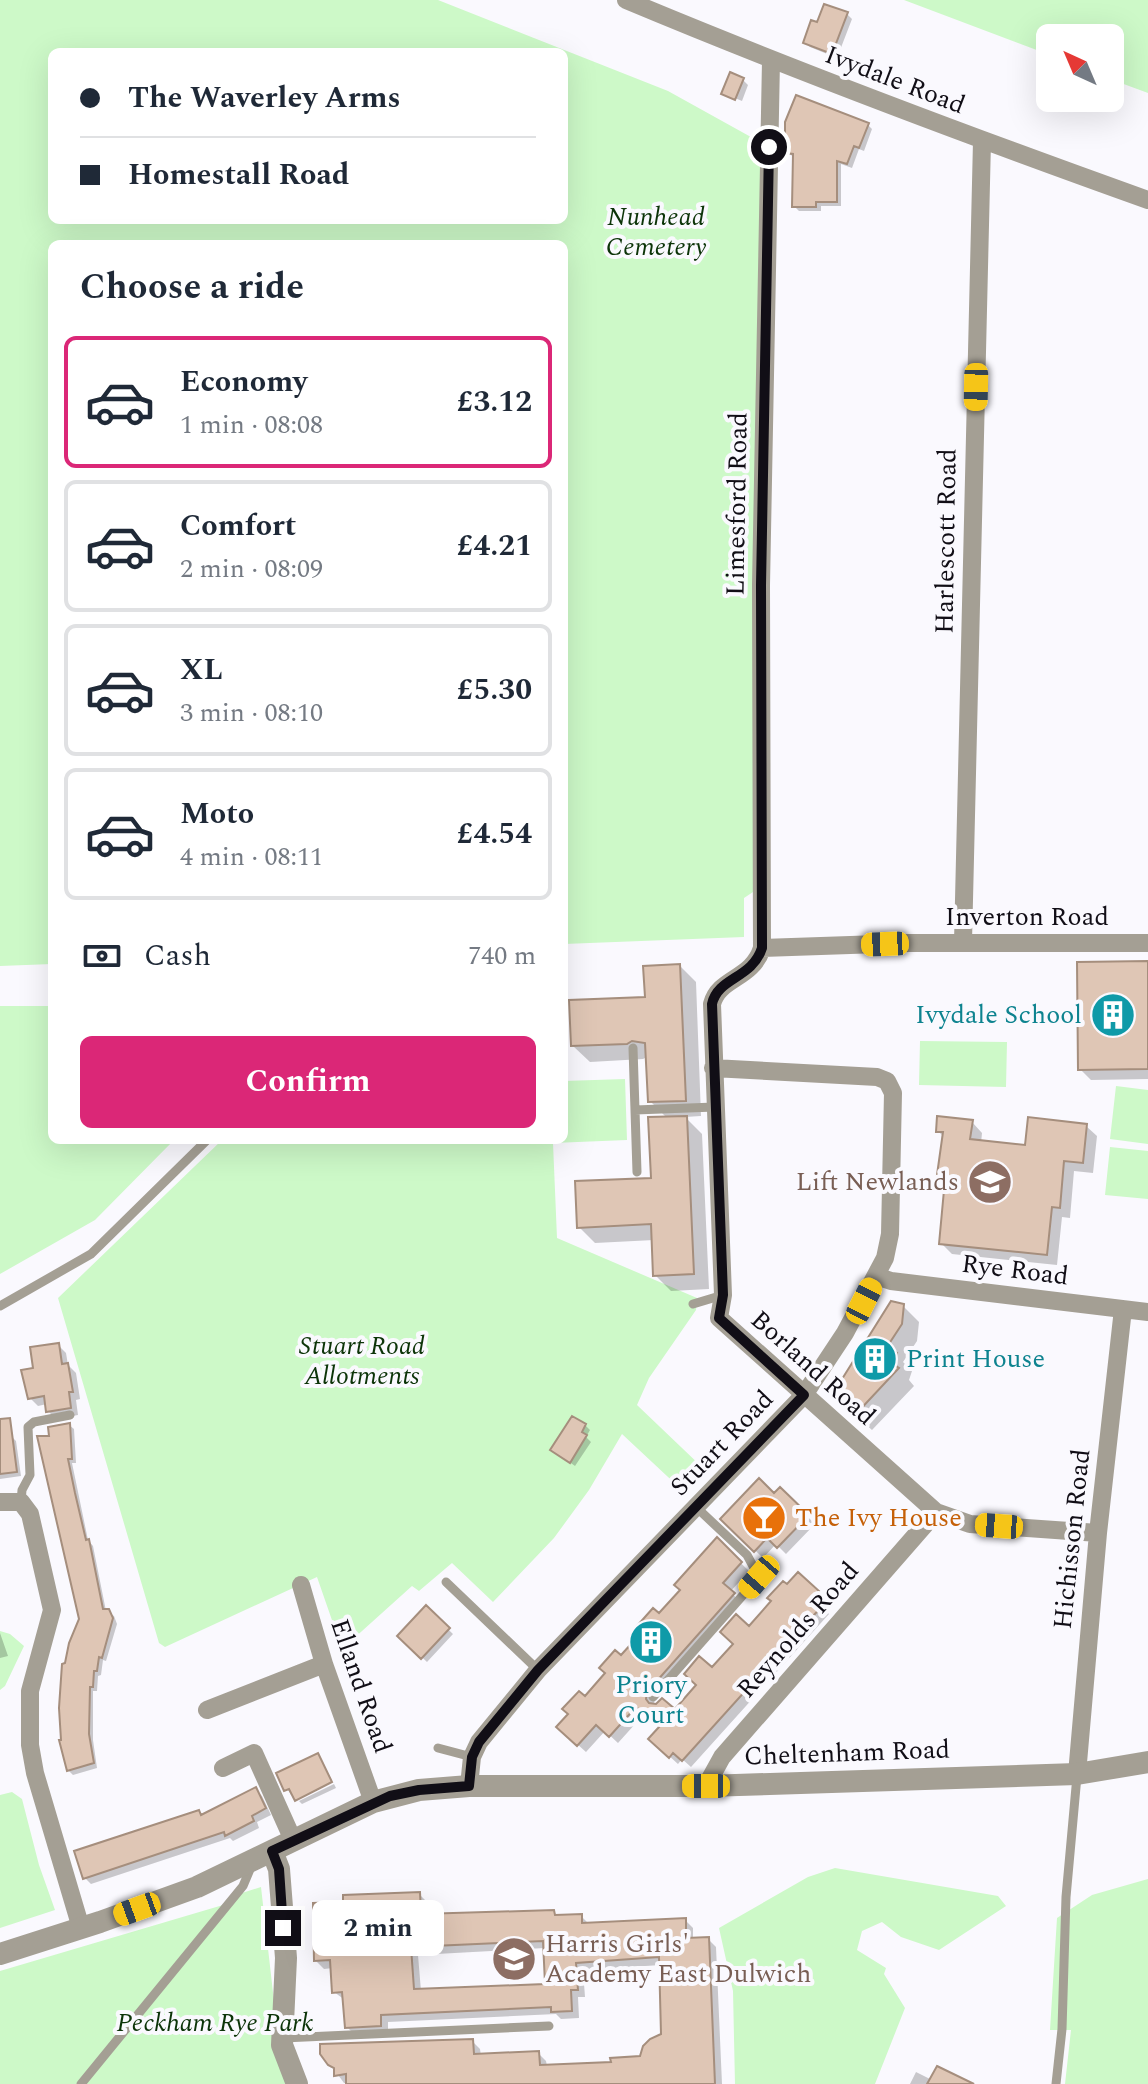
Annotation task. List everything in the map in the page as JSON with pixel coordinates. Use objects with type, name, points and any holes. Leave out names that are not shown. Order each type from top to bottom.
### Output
[{"type":"street","name":"Ivydale Road","points":[[626,0],[982,141],[1148,200]]},
{"type":"street","name":"Limesford Road","points":[[762,948],[761,585],[771,60]]},
{"type":"street","name":"Harlescott Road","points":[[963,942],[982,141]]},
{"type":"street","name":"Inverton Road","points":[[762,948],[963,942],[1148,943]]},
{"type":"street","name":"Borland Road","points":[[762,948],[753,967],[714,995],[713,1068],[723,1295],[719,1318],[936,1512],[970,1524],[1098,1533]]},
{"type":"street","name":"Stuart Road","points":[[469,1786],[472,1757],[479,1742],[538,1670],[804,1395],[845,1333],[885,1258],[892,1203],[893,1093],[887,1081],[877,1077],[713,1068]]},
{"type":"street","name":"Rye Road","points":[[876,1276],[891,1281],[1148,1312]]},
{"type":"street","name":"Hichisson Road","points":[[1077,1774],[1098,1533],[1123,1309]]},
{"type":"street","points":[[0,1502],[21,1502],[30,1514],[52,1610],[30,1691],[30,1745],[35,1773],[81,1928]]},
{"type":"street","name":"Reynolds Road","points":[[706,1786],[722,1757],[936,1512]]},
{"type":"street","name":"Elland Road","points":[[301,1585],[324,1664],[373,1802]]},
{"type":"street","points":[[207,1710],[324,1664]]},
{"type":"street","points":[[223,1768],[254,1753],[293,1840]]},
{"type":"street","name":"Cheltenham Road","points":[[0,1954],[197,1887],[373,1802],[419,1790],[469,1786],[706,1786],[1077,1774],[1148,1762]]},
{"type":"street","points":[[263,1856],[279,1869],[286,1958],[282,2045],[297,2084]]},
{"type":"lane","points":[[633,1048],[637,1172]]},
{"type":"lane","points":[[635,1110],[715,1107]]},
{"type":"lane","points":[[0,1306],[91,1254],[203,1144]]},
{"type":"lane","points":[[693,1304],[723,1295]]},
{"type":"lane","points":[[21,1502],[22,1490],[30,1475],[28,1427],[34,1422],[70,1415]]},
{"type":"lane","points":[[653,1697],[759,1577],[747,1555],[696,1507]]},
{"type":"lane","points":[[446,1582],[538,1670]]},
{"type":"lane","points":[[438,1748],[472,1757]]},
{"type":"lane","points":[[1056,2084],[1062,2029],[1066,1897],[1077,1774]]},
{"type":"lane","points":[[81,2084],[243,1886],[263,1856]]},
{"type":"lane","points":[[283,2038],[549,2026]]},
{"type":"green space","name":"Nunhead Cemetery","points":[[0,0],[438,0],[559,48],[48,48],[48,224],[568,224],[568,51],[668,91],[769,147],[762,886],[744,898],[744,937],[568,944],[568,240],[48,240],[48,964],[0,966]]},
{"type":"green space","points":[[904,0],[1148,0],[1148,93],[1124,84],[1124,24],[1036,24],[1036,50]]},
{"type":"green space","points":[[0,1006],[48,1006],[48,1144],[170,1144],[95,1220],[0,1274]]},
{"type":"green space","points":[[920,1041],[1007,1042],[1006,1087],[919,1085]]},
{"type":"green space","name":"Stuart Road Allotments","points":[[625,1079],[627,1140],[568,1142],[568,1081]]},
{"type":"green space","points":[[1116,1086],[1148,1090],[1148,1144],[1110,1139]]},
{"type":"green space","name":"Stuart Road Allotments","points":[[218,1144],[553,1144],[557,1238],[697,1298],[696,1310],[649,1378],[637,1405],[704,1469],[683,1491],[622,1434],[589,1490],[554,1538],[493,1602],[452,1563],[419,1591],[412,1586],[342,1649],[317,1577],[165,1647],[159,1643],[58,1298]]},
{"type":"green space","points":[[1110,1147],[1148,1151],[1148,1199],[1105,1195]]},
{"type":"green space","points":[[0,1631],[10,1634],[24,1646],[5,1686],[0,1690]]},
{"type":"green space","points":[[12,1792],[22,1799],[39,1865],[55,1910],[0,1928],[0,1795]]},
{"type":"green space","points":[[835,1868],[998,1896],[1006,1906],[939,1950],[901,1937],[882,1922],[862,1931],[857,1950],[886,1968],[884,1974],[905,2008],[875,2084],[735,2084],[733,1991],[719,1928],[808,1877]]},
{"type":"green space","points":[[1148,1879],[1148,2084],[1065,2084],[1071,2030],[1050,2030],[1057,1918],[1092,1895]]},
{"type":"green space","name":"Peckham Rye Park","points":[[261,1887],[279,2045],[295,2084],[0,2084],[0,1971],[223,1905],[242,1893]]},
{"type":"building","points":[[824,4],[848,12],[832,54],[803,43],[811,20],[817,22]]},
{"type":"building","points":[[730,72],[744,78],[735,100],[721,94]]},
{"type":"building","points":[[796,95],[869,123],[859,148],[854,146],[847,164],[837,161],[837,202],[816,202],[816,207],[792,207],[793,154],[785,153],[785,122]]},
{"type":"building","name":"Ivydale School","points":[[1148,961],[1148,1069],[1078,1070],[1077,962]]},
{"type":"building","points":[[680,964],[686,1101],[648,1102],[645,1043],[632,1041],[627,1044],[571,1046],[569,1000],[645,997],[643,966]]},
{"type":"building","points":[[687,1116],[694,1274],[653,1276],[651,1224],[577,1228],[575,1181],[651,1178],[648,1117]]},
{"type":"building","name":"Lift Newlands","points":[[937,1116],[973,1120],[970,1139],[1025,1145],[1028,1117],[1087,1124],[1083,1163],[1064,1161],[1060,1208],[1052,1207],[1047,1255],[939,1244],[944,1190],[935,1189],[943,1132],[936,1132]]},
{"type":"building","name":"Print House","points":[[891,1301],[904,1304],[902,1324],[887,1347],[897,1353],[893,1364],[899,1368],[855,1415],[832,1395]]},
{"type":"building","points":[[59,1343],[62,1364],[68,1363],[73,1392],[69,1392],[71,1408],[46,1412],[44,1396],[28,1399],[21,1370],[33,1368],[30,1347]]},
{"type":"building","points":[[572,1416],[586,1424],[582,1432],[587,1435],[570,1463],[550,1450]]},
{"type":"building","points":[[10,1418],[17,1472],[0,1474],[0,1419]]},
{"type":"building","points":[[70,1423],[72,1459],[68,1459],[75,1493],[86,1540],[89,1539],[103,1609],[109,1609],[113,1618],[102,1658],[99,1657],[97,1671],[94,1671],[93,1687],[90,1687],[89,1734],[94,1763],[67,1771],[59,1740],[62,1664],[65,1663],[79,1619],[37,1436],[49,1436],[48,1427]]},
{"type":"building","name":"The Ivy House","points":[[759,1478],[774,1493],[780,1487],[809,1515],[777,1548],[767,1538],[754,1552],[720,1519]]},
{"type":"building","points":[[717,1537],[742,1562],[723,1583],[735,1593],[647,1692],[649,1703],[656,1704],[662,1698],[675,1709],[696,1685],[684,1674],[699,1656],[712,1667],[733,1644],[720,1632],[736,1614],[749,1626],[771,1601],[767,1598],[783,1581],[787,1584],[798,1572],[819,1591],[814,1597],[823,1605],[682,1761],[673,1753],[669,1758],[648,1739],[659,1727],[636,1707],[609,1737],[596,1725],[577,1746],[556,1727],[568,1714],[562,1709],[579,1691],[585,1696],[605,1673],[599,1668],[615,1650],[621,1655],[643,1631],[637,1626],[653,1608],[659,1613],[680,1590],[674,1585]]},
{"type":"building","points":[[426,1605],[450,1628],[421,1659],[397,1636]]},
{"type":"building","points":[[318,1753],[332,1782],[295,1801],[289,1789],[284,1791],[276,1773]]},
{"type":"building","points":[[256,1787],[266,1808],[252,1816],[254,1821],[225,1836],[224,1832],[83,1879],[74,1851],[199,1810],[201,1815]]},
{"type":"building","points":[[420,1892],[421,1914],[554,1910],[555,1915],[582,1914],[582,1923],[686,1918],[686,1938],[709,1937],[715,2084],[346,2084],[346,2074],[334,2076],[334,2068],[320,2054],[320,2044],[473,2039],[474,2054],[539,2051],[540,2065],[611,2062],[610,2058],[640,2056],[643,2046],[661,2034],[659,1957],[576,1963],[578,1990],[571,1990],[572,2011],[551,2012],[551,2007],[381,2015],[381,2026],[345,2028],[342,1992],[332,1993],[330,1960],[314,1961],[313,1903],[343,1902],[343,1895]],"holes":[[[543,1941],[545,1984],[414,1989],[411,1947]]]},
{"type":"building","points":[[937,2066],[974,2084],[927,2084]]},
{"type":"place","name":"Ivydale School","points":[[1113,1015]]},
{"type":"place","name":"Lift Newlands","points":[[990,1182]]},
{"type":"place","name":"Print House","points":[[875,1359]]},
{"type":"place","name":"The Ivy House","points":[[764,1518]]},
{"type":"place","name":"Priory Court","points":[[651,1642]]},
{"type":"place","name":"Harris Girls' Academy East Dulwich","points":[[514,1959]]},
{"type":"route","points":[[283,1928],[279,1869],[272,1851],[390,1796],[469,1786],[472,1757],[479,1742],[538,1670],[804,1395],[719,1318],[723,1295],[712,1004],[720,988],[753,967],[762,948],[761,585],[769,147]]}]
